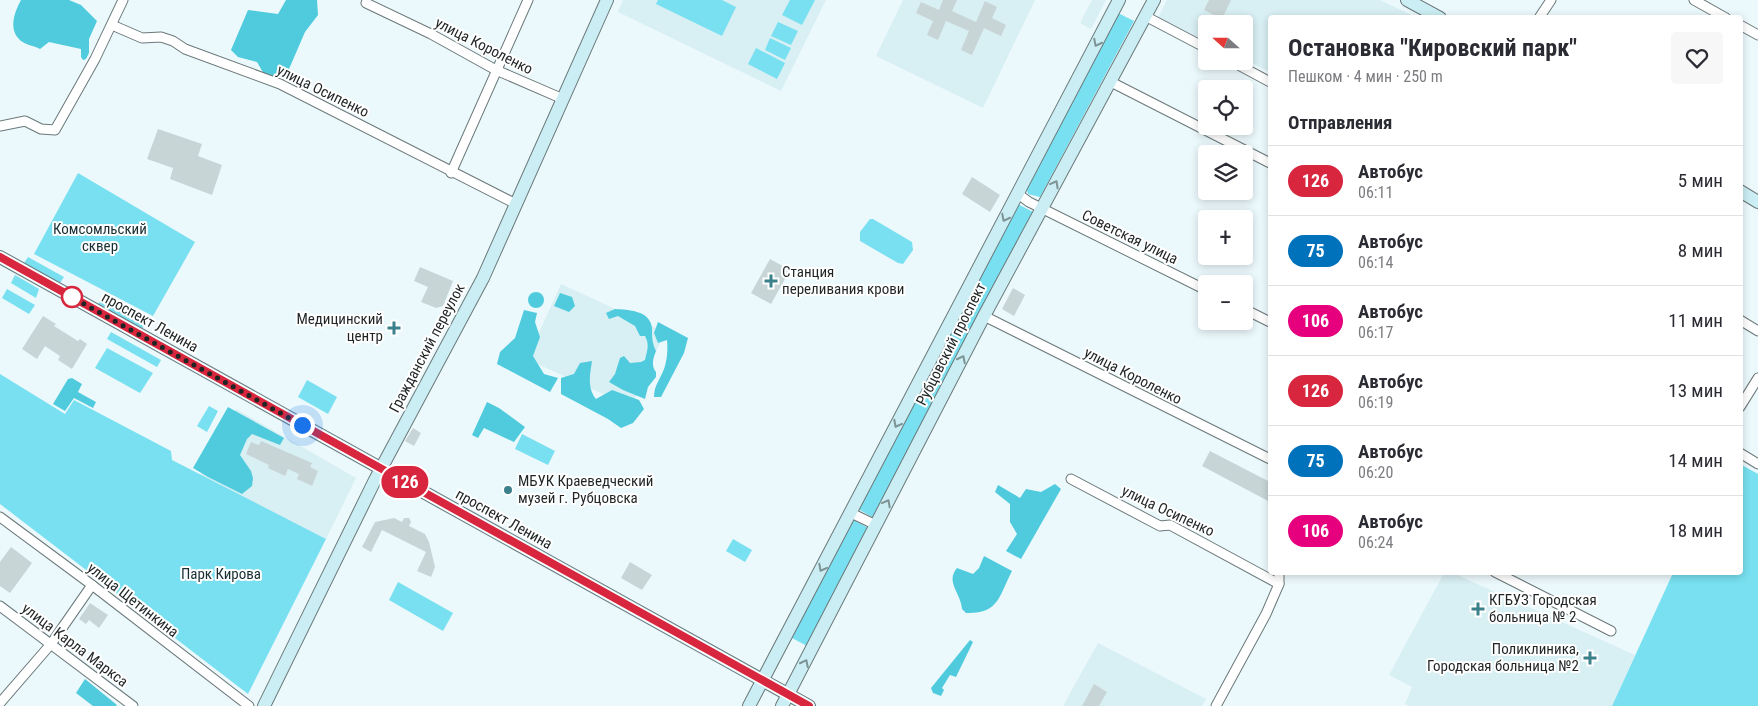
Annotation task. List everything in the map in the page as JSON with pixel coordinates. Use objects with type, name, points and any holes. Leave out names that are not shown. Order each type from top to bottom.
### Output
[{"type":"street","points":[[0,126],[25,121],[41,129],[55,130],[95,59],[123,0]]},
{"type":"street","points":[[451,172],[528,0]]},
{"type":"street","name":"Гражданский переулок","points":[[264,706],[381,469],[483,278],[607,0]]},
{"type":"street","name":"Рубцовский проспект","points":[[749,706],[1119,0]]},
{"type":"street","name":"Рубцовский проспект","points":[[782,706],[984,316],[1154,0]]},
{"type":"street","points":[[1407,0],[1434,15]]},
{"type":"street","points":[[1542,15],[1551,0]]},
{"type":"street","points":[[1694,0],[1721,15]]},
{"type":"street","name":"улица Короленко","points":[[366,3],[431,34],[496,70],[562,99]]},
{"type":"street","points":[[1145,16],[1198,44]]},
{"type":"street","name":"улица Осипенко","points":[[112,25],[142,38],[161,37],[173,41],[185,49],[280,84],[516,204]]},
{"type":"street","points":[[1743,27],[1758,36]]},
{"type":"street","points":[[1248,70],[1268,81]]},
{"type":"street","points":[[1111,82],[1268,163]]},
{"type":"street","points":[[1743,193],[1758,202]]},
{"type":"street","name":"Советская улица","points":[[1018,194],[1042,208],[1198,286]]},
{"type":"street","name":"проспект Ленина","points":[[0,257],[809,706]]},
{"type":"street","points":[[1253,314],[1268,321]]},
{"type":"street","name":"улица Короленко","points":[[984,316],[1268,458]]},
{"type":"street","points":[[1743,322],[1758,331]]},
{"type":"street","points":[[1743,402],[1758,378]]},
{"type":"street","points":[[1743,455],[1758,464]]},
{"type":"street","name":"улица Осипенко","points":[[1070,480],[1160,526],[1170,525],[1279,584]]},
{"type":"street","points":[[851,513],[876,525]]},
{"type":"street","name":"улица Щетинкина","points":[[0,517],[249,706]]},
{"type":"street","points":[[1216,706],[1262,621],[1279,584],[1279,575]]},
{"type":"street","points":[[1502,575],[1611,631]]},
{"type":"street","points":[[0,702],[51,644],[92,585]]},
{"type":"street","name":"улица Карла Маркса","points":[[0,606],[133,706]]},
{"type":"shaded area","points":[[21,0],[69,0],[81,5],[97,21],[89,39],[89,53],[86,59],[83,60],[81,57],[81,49],[49,42],[40,49],[21,41],[13,27],[13,21]]},
{"type":"shaded area","points":[[286,0],[317,0],[318,15],[305,32],[284,76],[265,76],[257,62],[238,57],[231,50],[248,10],[278,14]]},
{"type":"shaded area","points":[[623,0],[826,0],[781,91],[618,12]]},
{"type":"shaded area","points":[[903,0],[1035,0],[983,108],[876,56]]},
{"type":"shaded area","points":[[1092,0],[1106,0],[1091,29],[1080,23]]},
{"type":"shaded area","points":[[1167,0],[1380,0],[1412,15],[1268,15],[1268,71],[1253,64],[1253,15],[1198,15],[1198,37],[1158,18]]},
{"type":"shaded area","points":[[561,284],[665,332],[631,407],[527,359]]},
{"type":"shaded area","points":[[533,292],[539,292],[544,297],[542,306],[533,308],[528,303],[528,297]]},
{"type":"shaded area","points":[[560,293],[572,297],[575,306],[569,312],[554,306]]},
{"type":"shaded area","points":[[615,309],[643,314],[650,322],[652,328],[653,343],[656,351],[653,367],[656,377],[648,387],[645,399],[609,382],[615,374],[620,358],[624,356],[630,363],[641,362],[645,360],[648,348],[645,336],[640,336],[635,326],[618,316],[609,319],[606,313]]},
{"type":"shaded area","points":[[524,310],[537,313],[535,322],[540,337],[533,356],[544,374],[558,378],[550,392],[497,364],[500,352],[515,338]]},
{"type":"shaded area","points":[[658,322],[688,338],[684,353],[661,397],[654,397],[656,386],[667,359],[667,340],[658,343],[654,333]]},
{"type":"shaded area","points":[[592,361],[590,386],[593,395],[596,399],[612,390],[639,400],[644,409],[633,423],[621,428],[561,394],[561,378],[574,374],[580,363]]},
{"type":"shaded area","points":[[72,378],[82,384],[78,392],[96,402],[93,408],[74,398],[65,411],[53,404],[68,379]]},
{"type":"shaded area","points":[[487,402],[499,408],[525,427],[514,442],[484,428],[478,438],[472,435]]},
{"type":"shaded area","points":[[228,407],[284,438],[280,445],[252,434],[247,439],[240,455],[251,471],[253,478],[252,486],[242,494],[193,468]]},
{"type":"shaded area","points":[[236,409],[356,478],[326,539],[200,476]]},
{"type":"shaded area","points":[[1055,484],[1061,489],[1021,559],[1006,551],[1017,534],[1010,522],[1010,504],[995,492],[998,485],[1020,498],[1026,489],[1041,492]]},
{"type":"shaded area","points":[[984,556],[1012,571],[997,602],[992,607],[977,613],[966,613],[962,609],[953,583],[954,573],[957,568],[973,574],[979,568]]},
{"type":"shaded area","name":"КГБУЗ Городская больница № 2","points":[[1443,575],[1457,575],[1635,655],[1612,706],[1409,706],[1405,704],[1412,687],[1389,675]]},
{"type":"shaded area","points":[[970,640],[973,642],[956,677],[950,675],[942,688],[944,690],[941,696],[933,693],[931,688]]},
{"type":"shaded area","points":[[1098,643],[1206,699],[1202,706],[1063,706]]},
{"type":"shaded area","points":[[85,679],[117,705],[93,706],[76,693]]},
{"type":"green space","points":[[658,0],[722,0],[736,7],[722,36],[656,4]]},
{"type":"green space","points":[[790,0],[815,0],[802,25],[782,15]]},
{"type":"green space","points":[[1118,13],[1134,21],[1040,197],[1028,194],[1026,188]]},
{"type":"green space","points":[[778,22],[798,31],[791,45],[771,36]]},
{"type":"green space","points":[[770,38],[791,48],[785,60],[765,50]]},
{"type":"green space","points":[[756,48],[785,63],[777,79],[748,64]]},
{"type":"green space","name":"Комсомльский сквер","points":[[78,173],[195,242],[153,316],[34,254]]},
{"type":"green space","points":[[1016,203],[1033,212],[874,518],[858,509]]},
{"type":"green space","points":[[870,219],[912,242],[913,250],[903,264],[860,241],[860,232]]},
{"type":"green space","points":[[28,257],[64,277],[60,283],[24,263]]},
{"type":"green space","points":[[15,275],[39,289],[36,298],[11,283]]},
{"type":"green space","points":[[7,289],[35,305],[29,314],[2,298]]},
{"type":"green space","points":[[102,298],[146,322],[142,329],[98,305]]},
{"type":"green space","points":[[111,332],[161,360],[157,367],[107,339]]},
{"type":"green space","points":[[107,348],[153,373],[140,393],[95,368]]},
{"type":"green space","name":"Парк Кирова","points":[[0,374],[65,414],[74,400],[171,451],[172,460],[326,539],[248,694],[0,504]]},
{"type":"green space","points":[[307,380],[337,397],[328,414],[298,397]]},
{"type":"green space","points":[[209,406],[218,411],[207,432],[197,426]]},
{"type":"green space","points":[[522,434],[555,451],[548,465],[515,449]]},
{"type":"green space","points":[[1743,466],[1758,474],[1758,706],[1612,706],[1672,575],[1743,575]]},
{"type":"green space","points":[[852,519],[870,529],[809,647],[790,637]]},
{"type":"green space","points":[[733,539],[752,550],[745,562],[726,551]]},
{"type":"green space","points":[[398,582],[453,613],[443,631],[389,600]]},
{"type":"building","points":[[943,0],[957,0],[952,11],[976,22],[985,1],[997,7],[992,18],[1006,25],[1001,36],[984,28],[972,55],[961,50],[969,31],[946,21],[938,40],[927,35],[933,21],[916,13],[921,2],[939,10]]},
{"type":"building","points":[[1209,0],[1231,0],[1224,15],[1214,15],[1204,10]]},
{"type":"building","points":[[158,129],[202,144],[198,156],[222,165],[212,195],[170,179],[173,168],[147,159]]},
{"type":"building","points":[[972,177],[1000,195],[990,212],[962,194]]},
{"type":"building","name":"Станция переливания крови","points":[[770,259],[790,270],[771,304],[751,293]]},
{"type":"building","points":[[420,267],[453,281],[443,306],[436,308],[421,302],[428,287],[414,281]]},
{"type":"building","points":[[1013,288],[1025,295],[1014,316],[1002,309]]},
{"type":"building","points":[[43,316],[56,324],[54,326],[78,341],[80,339],[87,344],[72,369],[58,360],[60,356],[45,346],[37,359],[22,349]]},
{"type":"building","points":[[413,428],[421,433],[414,446],[405,441]]},
{"type":"building","points":[[261,441],[312,463],[310,467],[318,471],[312,486],[297,479],[299,474],[288,469],[285,476],[268,468],[269,465],[246,454],[251,442],[259,445]]},
{"type":"building","points":[[1210,451],[1268,481],[1268,501],[1202,466]]},
{"type":"building","points":[[394,518],[402,522],[404,518],[409,518],[411,522],[409,526],[425,534],[429,542],[435,567],[431,577],[417,571],[426,552],[382,530],[371,552],[362,547],[375,522]]},
{"type":"building","points":[[11,547],[32,563],[10,593],[0,586],[0,562]]},
{"type":"building","points":[[630,562],[652,575],[642,590],[621,578]]},
{"type":"building","points":[[90,603],[108,615],[99,628],[89,620],[86,624],[79,619]]},
{"type":"building","points":[[1094,684],[1107,692],[1099,706],[1082,706]]},
{"type":"bus line","name":"126","points":[[0,257],[809,706]]},
{"type":"place","name":"Станция переливания крови","points":[[771,281]]},
{"type":"place","name":"Медицинский центр","points":[[394,328]]},
{"type":"place","name":"МБУК Краеведческий музей г. Рубцовска","points":[[508,490]]},
{"type":"place","name":"КГБУЗ Городская больница № 2","points":[[1478,609]]},
{"type":"place","name":"Поликлиника, Городская больница №2","points":[[1590,658]]},
{"type":"route","points":[[72,297],[66,294],[302,425]]}]
